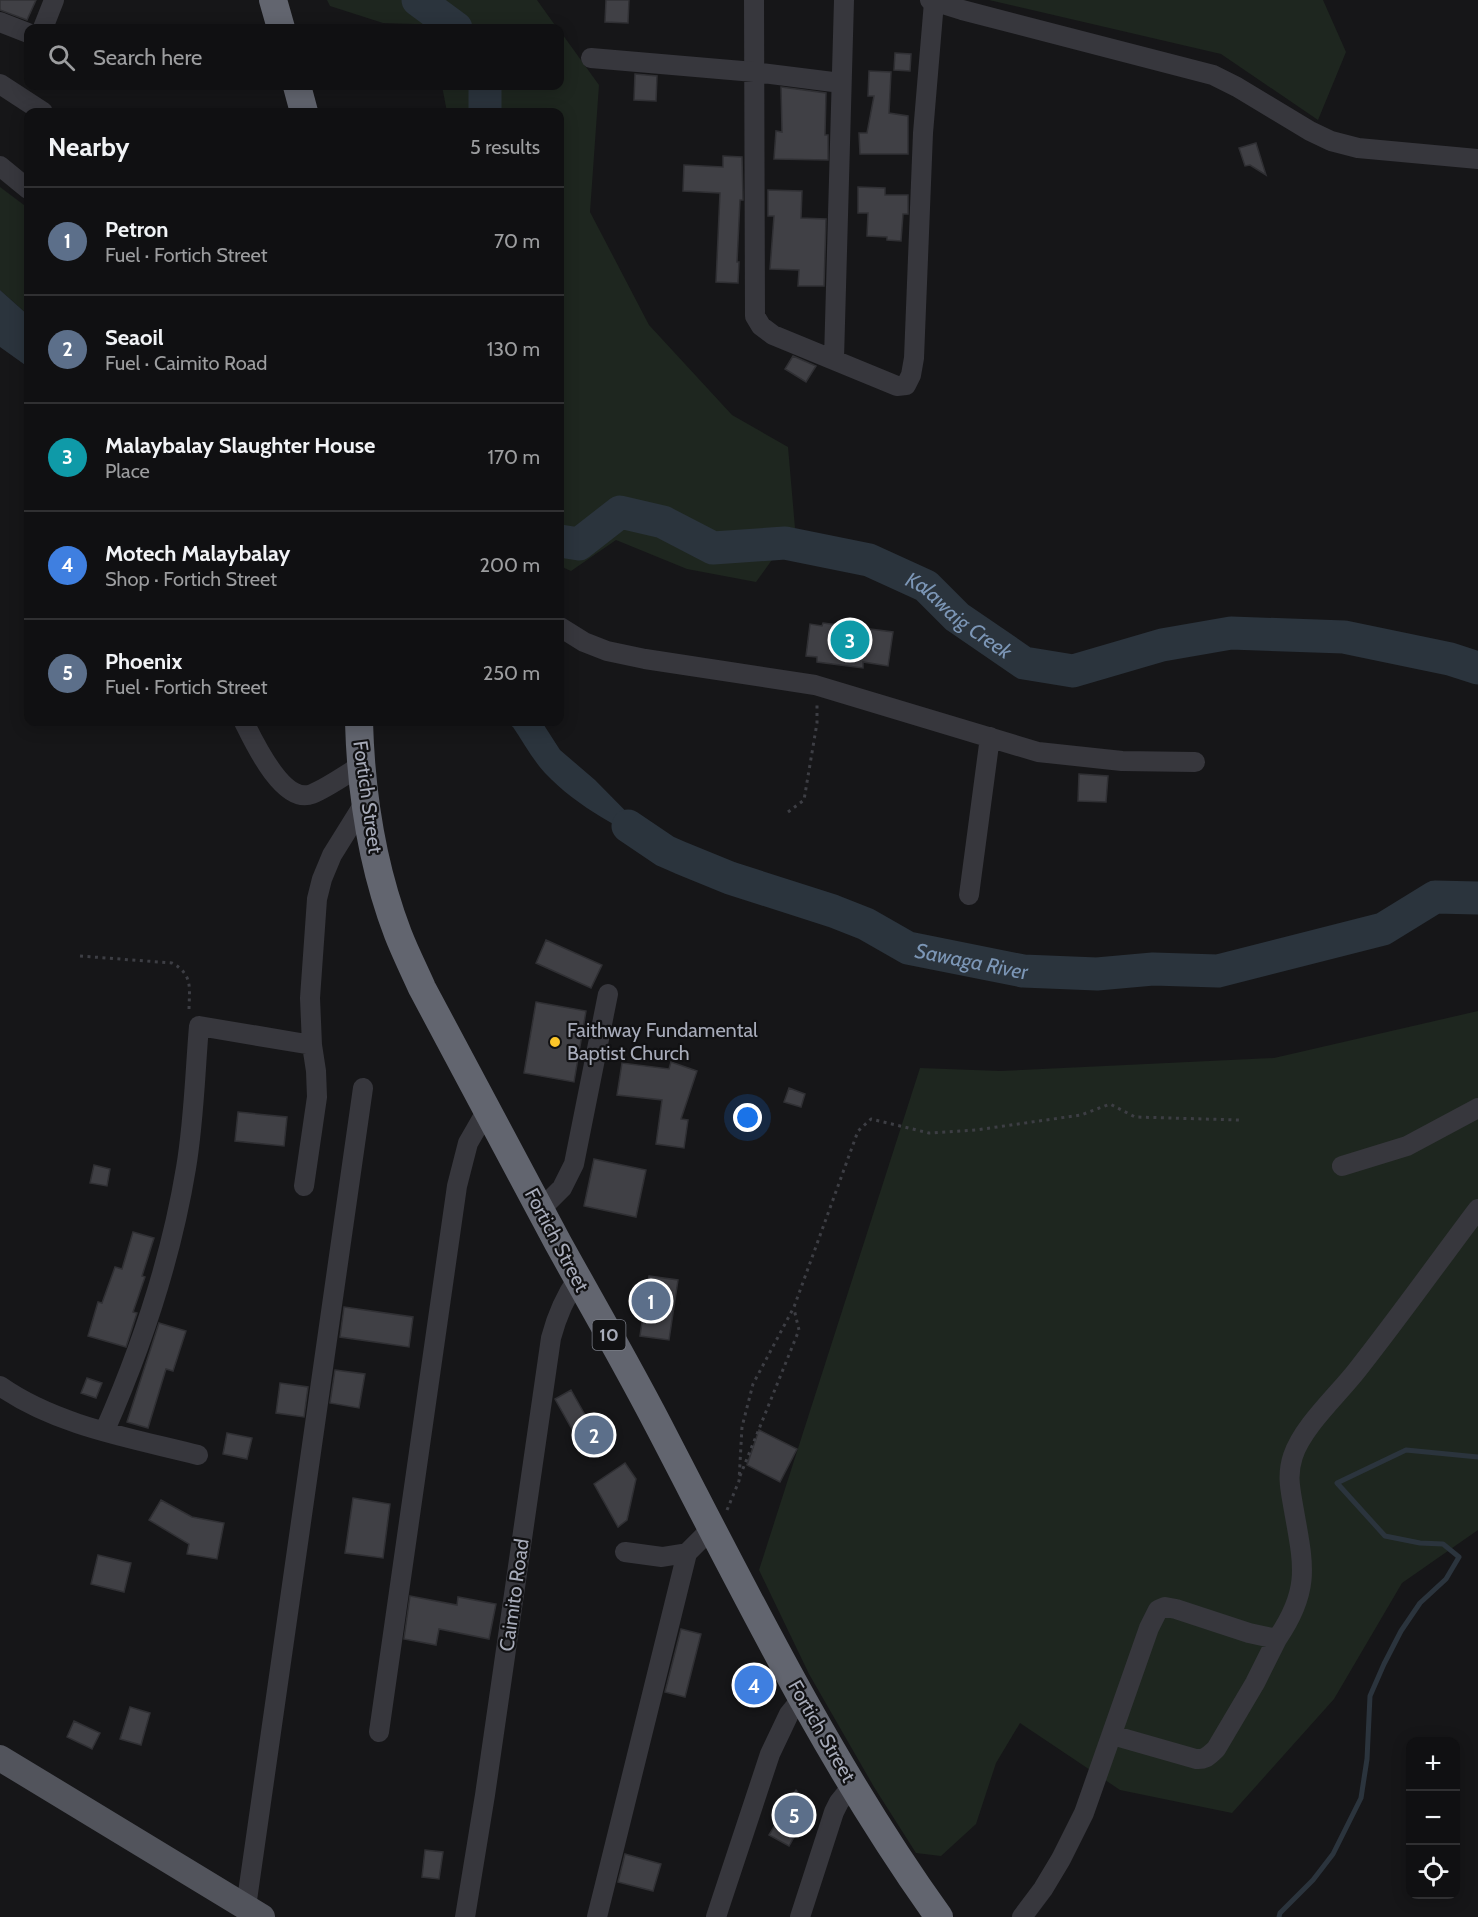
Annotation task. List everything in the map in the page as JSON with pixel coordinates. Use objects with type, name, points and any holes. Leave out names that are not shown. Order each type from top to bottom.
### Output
[{"type":"highway","points":[[298,90],[303,108]]},
{"type":"highway","name":"Fortich Street","points":[[359,726],[360,766],[374,848],[398,933],[422,988],[665,1438],[802,1698],[852,1786],[939,1917]]},
{"type":"main road","points":[[0,1758],[254,1912]]},
{"type":"street","points":[[45,24],[54,0]]},
{"type":"street","points":[[754,0],[755,316],[772,334],[897,386],[906,385],[911,375],[914,358],[922,133],[932,1],[1213,75],[1331,141],[1358,148],[1478,159]]},
{"type":"street","points":[[834,359],[844,0]]},
{"type":"street","points":[[0,22],[24,31]]},
{"type":"street","points":[[591,58],[754,72],[841,83]]},
{"type":"street","points":[[0,84],[27,92],[40,108]]},
{"type":"street","points":[[0,166],[24,186]]},
{"type":"street","points":[[564,630],[584,642],[607,651],[815,685],[1038,752],[1122,761],[1195,762]]},
{"type":"street","points":[[246,726],[257,747],[283,785],[299,795],[311,794],[360,766]]},
{"type":"street","points":[[969,895],[990,737]]},
{"type":"street","points":[[304,1186],[317,1097],[312,1045],[311,964],[317,899],[332,855],[365,802]]},
{"type":"street","points":[[540,1210],[562,1188],[574,1164],[608,994]]},
{"type":"street","points":[[105,1431],[127,1380],[147,1324],[162,1278],[175,1224],[186,1166],[199,1026],[312,1045]]},
{"type":"street","points":[[254,1912],[363,1088]]},
{"type":"street","points":[[1342,1166],[1407,1146],[1478,1108]]},
{"type":"street","points":[[379,1732],[457,1186],[468,1143],[487,1110]]},
{"type":"street","points":[[1112,1735],[1203,1760],[1215,1749],[1255,1683],[1297,1606],[1303,1562],[1288,1476],[1293,1454],[1307,1430],[1357,1371],[1478,1209]]},
{"type":"street","name":"Caimito Road","points":[[465,1917],[485,1795],[551,1338],[557,1316],[578,1278]]},
{"type":"street","points":[[0,1386],[42,1410],[105,1431],[198,1455]]},
{"type":"street","points":[[597,1917],[687,1553],[711,1529]]},
{"type":"street","points":[[625,1552],[662,1557],[687,1553]]},
{"type":"street","points":[[1022,1917],[1043,1889],[1080,1822],[1149,1628],[1158,1610],[1165,1607],[1176,1609],[1277,1640]]},
{"type":"street","points":[[716,1917],[770,1754],[789,1714],[802,1698]]},
{"type":"street","points":[[800,1917],[834,1812],[852,1786]]},
{"type":"path","points":[[788,812],[804,800],[817,723],[815,685]]},
{"type":"path","points":[[80,956],[172,963],[181,968],[187,976],[189,986],[189,1012],[192,1020],[199,1026]]},
{"type":"path","points":[[739,1481],[742,1427],[753,1384],[794,1307],[858,1131],[871,1119],[930,1133],[976,1130],[1082,1115],[1110,1104],[1136,1117],[1239,1120]]},
{"type":"path","points":[[711,1529],[727,1512],[799,1330],[794,1307]]},
{"type":"shaded area","points":[[327,0],[537,0],[554,24],[383,23],[330,6]]},
{"type":"shaded area","points":[[989,0],[1323,0],[1346,52],[1318,120],[1221,54]]},
{"type":"shaded area","points":[[564,37],[599,85],[590,212],[649,325],[732,415],[788,447],[795,528],[756,582],[687,569],[616,540],[571,571],[564,568],[564,108],[446,108],[443,90],[564,90]]},
{"type":"shaded area","points":[[0,187],[24,205],[24,311],[0,290]]},
{"type":"shaded area","points":[[0,290],[24,311],[24,364],[0,347]]},
{"type":"shaded area","points":[[545,726],[560,750],[595,780],[665,851],[587,808],[558,786],[532,757],[513,727]]},
{"type":"shaded area","points":[[1478,1011],[1478,1530],[1402,1583],[1334,1699],[1232,1813],[1120,1790],[1020,1723],[996,1763],[976,1824],[941,1856],[916,1853],[874,1787],[809,1674],[759,1570],[920,1068],[1000,1071],[1274,1058]]},
{"type":"building","points":[[0,0],[36,0],[27,20],[0,10]]},
{"type":"building","points":[[606,0],[629,0],[628,23],[605,22]]},
{"type":"building","points":[[895,53],[911,54],[910,71],[894,70]]},
{"type":"building","points":[[869,71],[891,72],[889,113],[908,116],[908,154],[860,154],[859,133],[867,133],[874,96],[868,96]]},
{"type":"building","points":[[635,74],[657,76],[656,101],[634,100]]},
{"type":"building","points":[[781,87],[826,93],[825,135],[828,135],[828,160],[774,159],[776,131],[782,132]]},
{"type":"building","points":[[1256,143],[1266,175],[1250,165],[1245,166],[1239,148]]},
{"type":"building","points":[[723,156],[742,157],[743,200],[740,200],[738,283],[716,282],[720,193],[683,191],[684,165],[723,167]]},
{"type":"building","points":[[858,187],[885,188],[885,195],[908,195],[908,214],[903,214],[901,241],[887,240],[887,237],[867,236],[868,213],[858,213]]},
{"type":"building","points":[[768,190],[802,191],[801,218],[826,219],[824,286],[798,286],[799,270],[770,269],[774,216],[768,216]]},
{"type":"building","points":[[793,356],[816,366],[806,382],[785,369]]},
{"type":"building","points":[[823,623],[893,632],[888,666],[863,662],[863,668],[817,662],[817,657],[806,656],[810,624],[822,626]]},
{"type":"building","points":[[1079,774],[1108,776],[1106,802],[1078,801]]},
{"type":"building","points":[[546,940],[602,965],[591,988],[536,963]]},
{"type":"building","name":"Faithway Fundamental Baptist Church","points":[[536,1002],[586,1011],[574,1082],[524,1073]]},
{"type":"building","points":[[671,1062],[697,1071],[681,1119],[688,1120],[684,1148],[656,1144],[662,1100],[617,1095],[622,1063],[669,1069]]},
{"type":"building","points":[[789,1088],[805,1094],[801,1107],[784,1102]]},
{"type":"building","points":[[238,1112],[287,1117],[284,1146],[235,1141]]},
{"type":"building","points":[[594,1159],[646,1170],[636,1217],[584,1206]]},
{"type":"building","points":[[94,1165],[110,1169],[107,1186],[90,1183]]},
{"type":"building","points":[[133,1232],[154,1238],[142,1276],[145,1277],[133,1312],[137,1313],[126,1347],[88,1336],[98,1302],[102,1303],[115,1267],[122,1269]]},
{"type":"building","points":[[649,1276],[678,1280],[669,1340],[640,1336]]},
{"type":"building","points":[[344,1307],[413,1317],[409,1347],[340,1337]]},
{"type":"building","points":[[159,1323],[186,1331],[173,1371],[166,1369],[148,1428],[127,1422]]},
{"type":"building","points":[[335,1370],[365,1374],[359,1408],[330,1403]]},
{"type":"building","points":[[87,1378],[102,1383],[96,1398],[81,1393]]},
{"type":"building","points":[[280,1383],[308,1387],[304,1417],[276,1413]]},
{"type":"building","points":[[571,1390],[598,1438],[582,1447],[555,1399]]},
{"type":"building","points":[[759,1430],[797,1449],[780,1482],[747,1465]]},
{"type":"building","points":[[227,1433],[252,1438],[247,1459],[223,1454]]},
{"type":"building","points":[[625,1463],[636,1479],[627,1520],[618,1527],[594,1484]]},
{"type":"building","points":[[353,1498],[390,1504],[383,1558],[345,1553]]},
{"type":"building","points":[[161,1500],[192,1517],[224,1523],[217,1559],[187,1554],[189,1544],[149,1520]]},
{"type":"building","points":[[98,1555],[131,1563],[124,1592],[91,1584]]},
{"type":"building","points":[[410,1596],[457,1605],[458,1597],[496,1604],[489,1639],[439,1629],[436,1645],[404,1639]]},
{"type":"building","points":[[681,1629],[701,1634],[685,1697],[665,1692]]},
{"type":"building","points":[[130,1707],[150,1713],[141,1745],[120,1739]]},
{"type":"building","points":[[74,1721],[100,1733],[92,1749],[67,1737]]},
{"type":"building","points":[[796,1790],[810,1809],[789,1846],[769,1835]]},
{"type":"building","points":[[425,1850],[443,1852],[439,1879],[422,1877]]},
{"type":"building","points":[[625,1854],[661,1864],[653,1891],[618,1882]]},
{"type":"waterway","name":"Kalawaig Creek","points":[[418,0],[451,24]]},
{"type":"waterway","name":"Kalawaig Creek","points":[[485,90],[485,108]]},
{"type":"waterway","name":"Kalawaig Creek","points":[[564,542],[579,544],[620,512],[663,522],[713,548],[785,543],[869,560],[926,586],[957,617],[1024,663],[1073,671],[1162,645],[1231,633],[1344,637],[1450,659],[1478,668]]},
{"type":"waterway","name":"Sawaga River","points":[[628,826],[665,851],[681,858],[730,878],[866,924],[908,948],[1023,971],[1097,974],[1153,969],[1218,971],[1383,929],[1435,897],[1478,898]]},
{"type":"waterway","points":[[1279,1917],[1280,1913],[1313,1880],[1333,1854],[1361,1798],[1367,1759],[1370,1696],[1401,1631],[1420,1603],[1446,1579],[1459,1557],[1443,1544],[1420,1543],[1385,1536],[1337,1483],[1406,1450],[1478,1457]]},
{"type":"place","name":"Malaybalay Slaughter House","points":[[850,640]]},
{"type":"place","name":"Faithway Fundamental Baptist Church","points":[[555,1042]]},
{"type":"place","name":"Petron","points":[[651,1301]]},
{"type":"place","name":"Seaoil","points":[[594,1435]]},
{"type":"place","name":"Motech Malaybalay","points":[[754,1685]]},
{"type":"place","name":"Phoenix","points":[[794,1815]]}]
